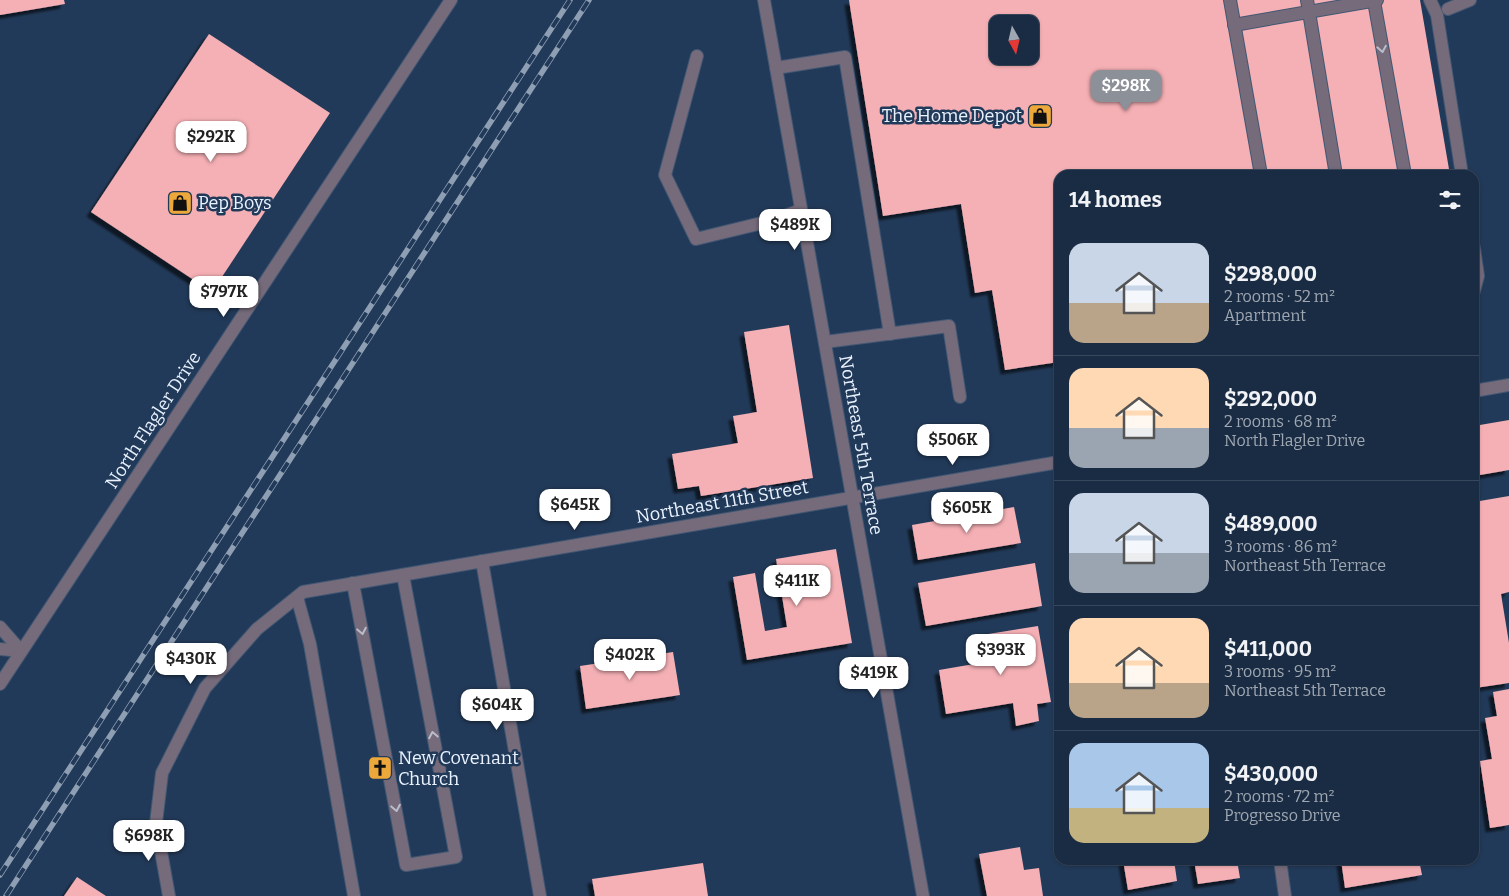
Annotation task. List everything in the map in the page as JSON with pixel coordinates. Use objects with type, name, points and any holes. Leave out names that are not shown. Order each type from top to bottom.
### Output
[{"type":"street","name":"North Flagler Drive","points":[[0,684],[451,0]]},
{"type":"street","name":"Northeast 5th Terrace","points":[[764,0],[923,896]]},
{"type":"street","points":[[1230,0],[1260,170]]},
{"type":"street","points":[[1234,25],[1309,6],[1376,0],[1404,170]]},
{"type":"street","points":[[1430,0],[1438,15],[1461,170]]},
{"type":"street","points":[[1448,10],[1470,0]]},
{"type":"street","points":[[1309,6],[1335,170]]},
{"type":"street","points":[[697,56],[665,174],[696,239],[770,221],[801,210]]},
{"type":"street","points":[[776,68],[845,57],[890,334]]},
{"type":"street","points":[[825,342],[949,326],[960,396]]},
{"type":"street","points":[[1479,390],[1509,385]]},
{"type":"street","name":"Northeast 11th Street","points":[[300,594],[403,574],[1054,463]]},
{"type":"street","points":[[482,561],[540,896]]},
{"type":"street","points":[[353,583],[406,866],[456,857],[403,574]]},
{"type":"street","points":[[169,896],[156,823],[162,773],[205,688],[257,629],[300,594],[354,896]]},
{"type":"street","points":[[0,627],[21,651]]},
{"type":"street","points":[[0,649],[21,651]]},
{"type":"street","points":[[1281,865],[1286,896]]},
{"type":"building","points":[[0,0],[64,0],[65,4],[0,15]]},
{"type":"building","name":"The Home Depot","points":[[849,0],[1420,0],[1449,170],[1054,170],[1054,363],[1005,370],[992,290],[975,293],[961,204],[883,216]]},
{"type":"building","points":[[209,34],[330,113],[212,292],[91,212]]},
{"type":"building","points":[[789,325],[813,478],[701,496],[699,486],[678,489],[672,454],[738,443],[733,416],[757,412],[744,332]]},
{"type":"building","points":[[1509,420],[1509,470],[1480,475],[1479,425]]},
{"type":"building","points":[[1509,496],[1509,592],[1501,594],[1509,643],[1509,683],[1479,687],[1479,501]]},
{"type":"building","points":[[1014,507],[1021,543],[918,560],[912,525]]},
{"type":"building","points":[[836,549],[852,643],[747,660],[733,577],[755,573],[765,631],[787,627],[776,559]]},
{"type":"building","points":[[1035,563],[1042,606],[926,626],[918,583]]},
{"type":"building","points":[[1038,626],[1051,702],[1037,704],[1039,721],[1016,726],[1013,703],[946,714],[939,670],[980,663],[976,636]]},
{"type":"building","points":[[673,652],[680,695],[586,709],[580,666]]},
{"type":"building","points":[[1509,689],[1509,825],[1490,828],[1480,761],[1492,759],[1485,718],[1497,716],[1493,692]]},
{"type":"building","points":[[1020,847],[1024,870],[1039,868],[1043,896],[987,896],[979,854]]},
{"type":"building","points":[[703,863],[708,896],[595,896],[592,879]]},
{"type":"building","points":[[1124,865],[1175,865],[1177,881],[1128,890]]},
{"type":"building","points":[[1195,865],[1238,865],[1240,878],[1198,884]]},
{"type":"building","points":[[1342,865],[1420,865],[1422,875],[1345,888]]},
{"type":"building","points":[[77,877],[106,896],[64,896]]},
{"type":"railway","points":[[0,875],[570,0]]},
{"type":"railway","points":[[6,896],[589,0]]},
{"type":"place","name":"The Home Depot","points":[[1040,116]]},
{"type":"place","name":"Pep Boys","points":[[180,203]]},
{"type":"place","name":"New Covenant Church","points":[[380,768]]}]
